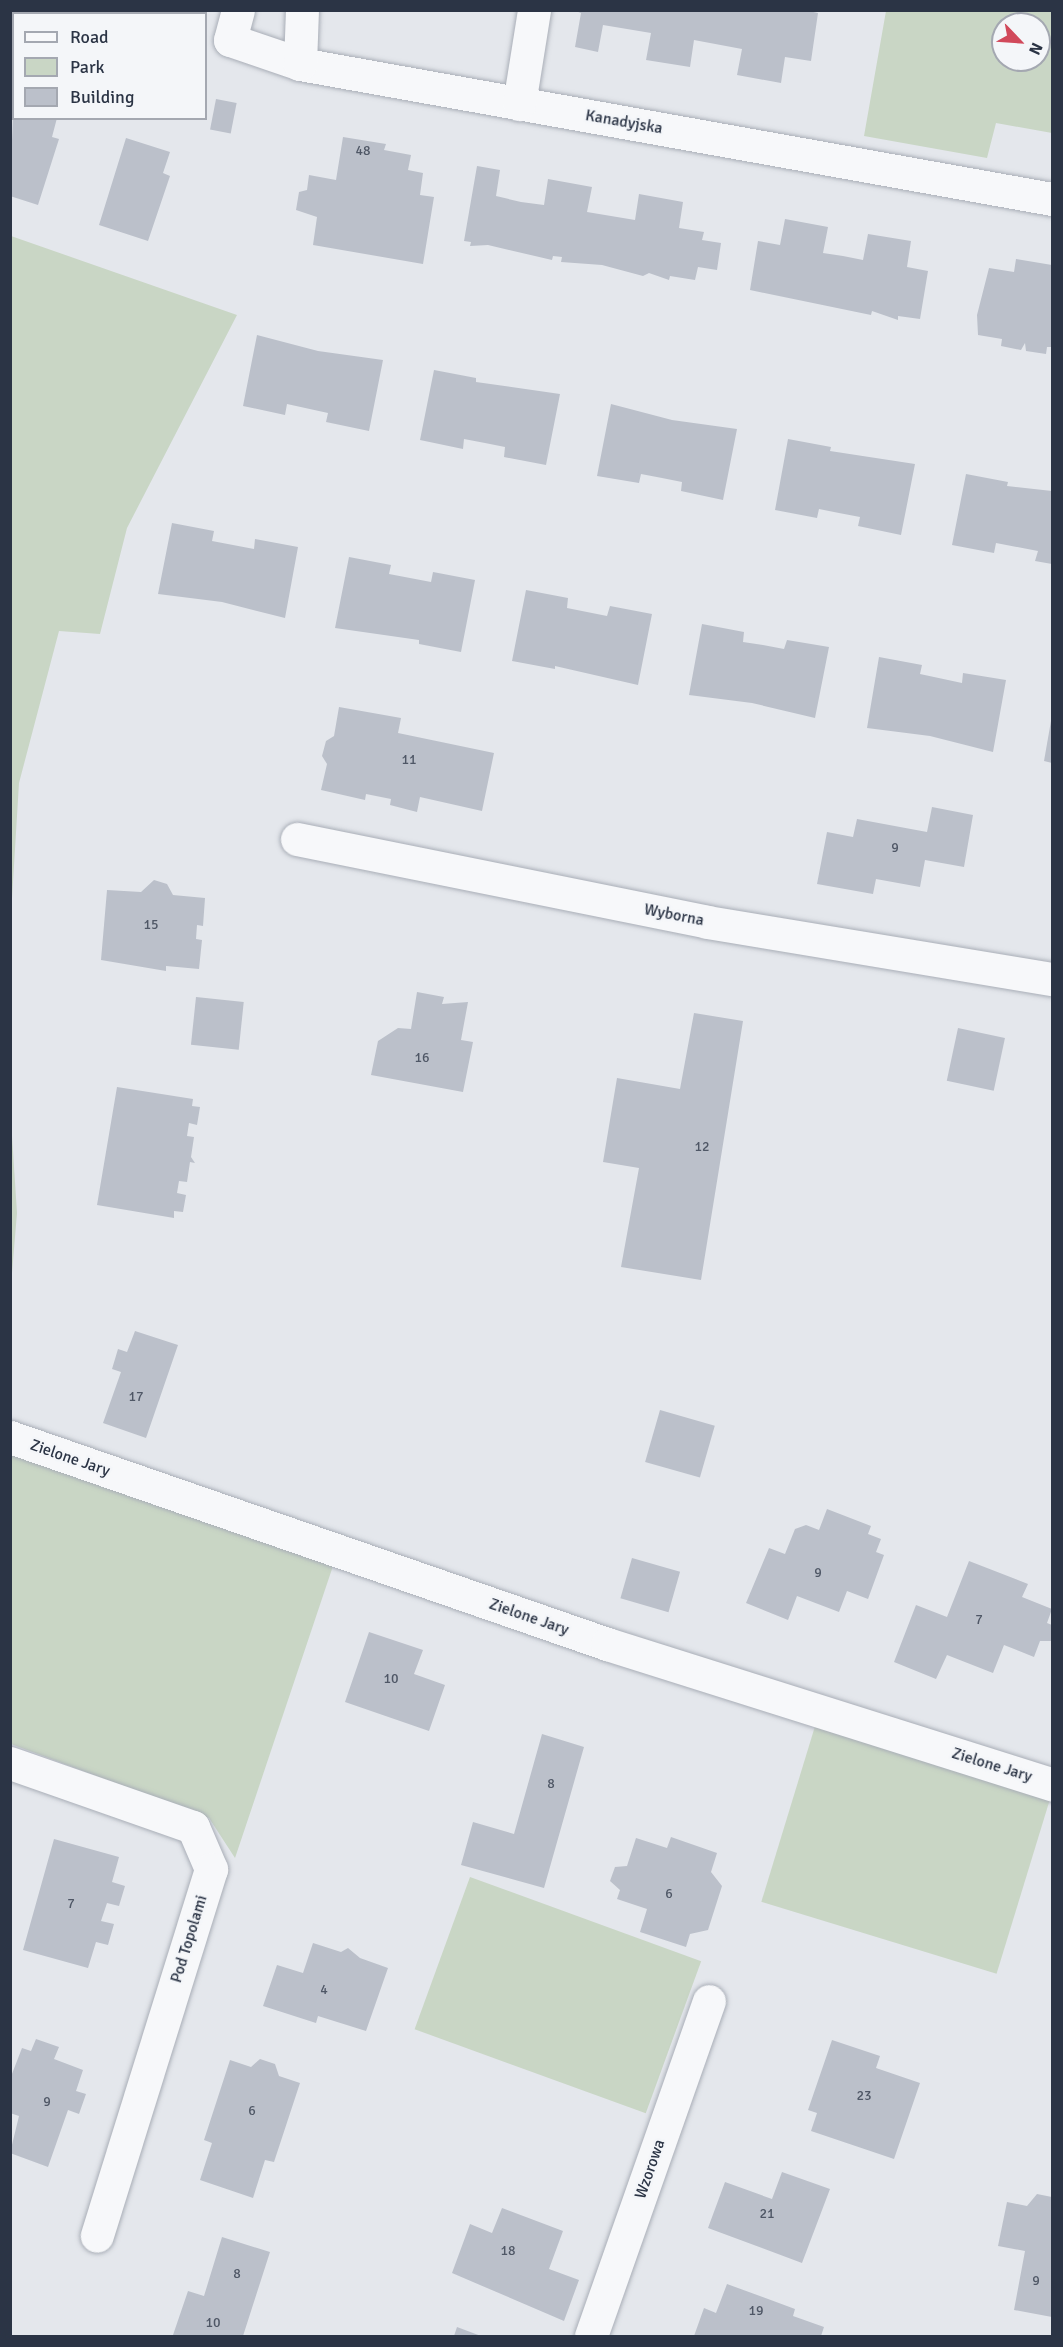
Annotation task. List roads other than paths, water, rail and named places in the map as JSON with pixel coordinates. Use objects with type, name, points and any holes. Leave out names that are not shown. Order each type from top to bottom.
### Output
[{"type":"street","name":"Kanadyjska","points":[[238,10],[230,40],[300,64],[1053,199]]},
{"type":"street","points":[[300,64],[302,10]]},
{"type":"street","points":[[519,104],[534,10]]},
{"type":"street","name":"Wyborna","points":[[297,839],[707,922],[1053,979]]},
{"type":"street","name":"Zielone Jary","points":[[10,1437],[607,1644],[1053,1784]]},
{"type":"street","name":"Pod Topolami","points":[[10,1763],[193,1827],[211,1869],[97,2236]]},
{"type":"street","name":"Wzorowa","points":[[591,2337],[709,2001]]}]
